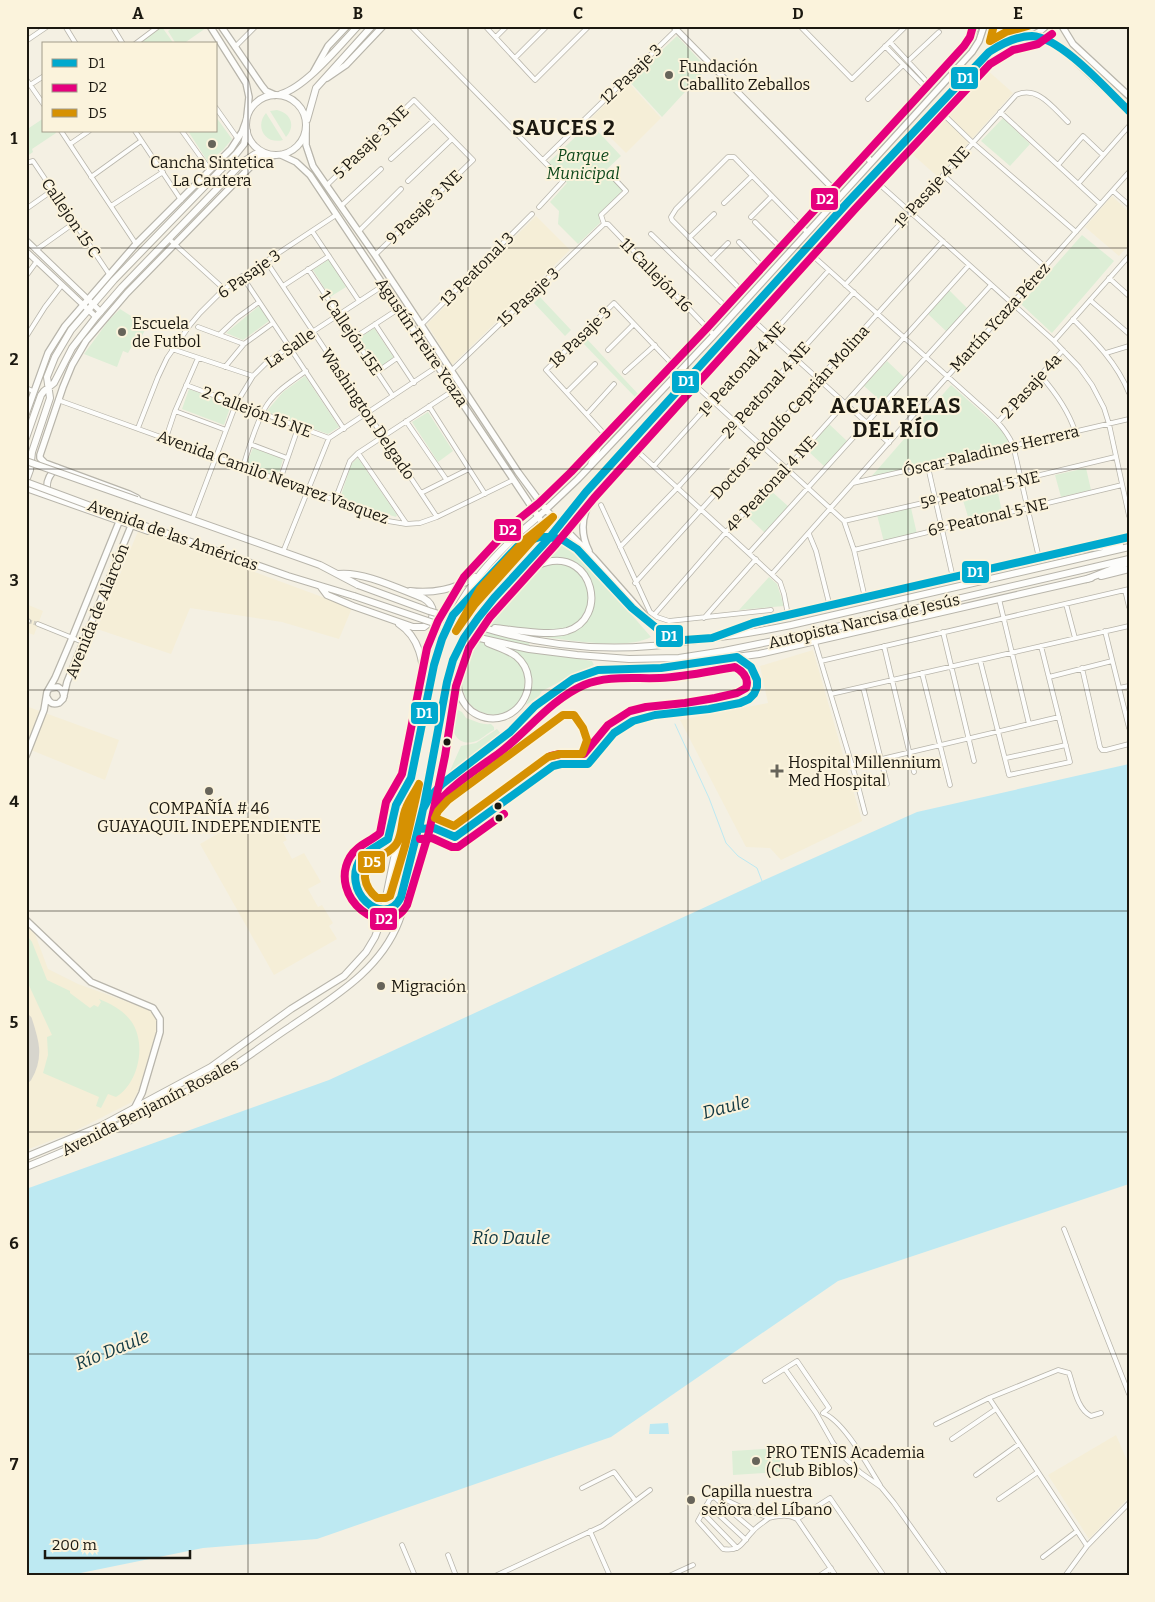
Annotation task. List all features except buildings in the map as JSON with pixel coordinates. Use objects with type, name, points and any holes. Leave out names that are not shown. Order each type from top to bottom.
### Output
[{"type":"main road","points":[[26,482],[30,470],[32,452],[50,398],[47,377],[55,357],[71,330],[114,280],[244,144],[249,97],[243,77],[210,26]]},
{"type":"main road","points":[[221,26],[266,91],[290,98],[298,104],[304,113],[306,126]]},
{"type":"main road","points":[[313,72],[328,46],[347,26]]},
{"type":"main road","points":[[26,414],[48,353],[56,339],[82,305],[136,244],[238,140],[247,118],[256,103],[264,97],[277,95],[298,86],[358,26]]},
{"type":"main road","points":[[58,400],[72,365],[86,341],[127,293],[249,168],[261,158],[291,152],[298,146],[304,138],[313,95],[321,82],[372,26]]},
{"type":"main road","points":[[321,82],[346,65],[383,26]]},
{"type":"main road","points":[[453,615],[467,590],[520,531],[546,510],[578,479],[714,335],[972,52],[979,41],[984,26]]},
{"type":"main road","points":[[995,26],[1016,38],[1025,37]]},
{"type":"main road","points":[[499,593],[562,524],[586,492],[772,294],[848,202],[984,56],[1009,42],[1034,35],[1046,26]]},
{"type":"main road","points":[[1062,26],[1073,44],[1129,96]]},
{"type":"main road","points":[[1034,35],[1053,43],[1066,52],[1129,111]]},
{"type":"main road","name":"Agustín Freire Ycaza","points":[[306,126],[306,145],[310,158],[518,472],[546,510],[593,557],[658,631],[673,638],[684,640],[702,639]]},
{"type":"main road","points":[[246,131],[253,144],[266,154]]},
{"type":"main road","points":[[26,438],[41,395],[54,383],[80,336],[98,314],[243,162],[255,154],[278,155]]},
{"type":"main road","name":"Agustín Freire Ycaza","points":[[278,155],[296,162],[306,170],[538,517]]},
{"type":"main road","points":[[866,155],[871,162]]},
{"type":"main road","points":[[856,166],[862,172]]},
{"type":"main road","points":[[848,202],[853,208]]},
{"type":"main road","name":"Avenida de las Américas","points":[[58,400],[40,458],[45,463],[192,520],[320,565],[338,574]]},
{"type":"main road","name":"Avenida de las Américas","points":[[26,461],[145,502]]},
{"type":"main road","points":[[48,496],[48,477],[50,473],[58,468]]},
{"type":"main road","points":[[586,492],[609,478]]},
{"type":"main road","points":[[593,557],[588,548],[584,533],[585,513],[595,494],[609,478]]},
{"type":"main road","name":"Avenida de las Américas","points":[[26,482],[131,524],[175,537],[321,587]]},
{"type":"main road","points":[[26,488],[119,522],[131,524]]},
{"type":"main road","points":[[538,517],[549,527],[562,524]]},
{"type":"main road","name":"Avenida de Alarcón","points":[[26,756],[44,710],[47,693],[72,638],[119,522]]},
{"type":"main road","name":"Avenida de Alarcón","points":[[64,696],[131,524]]},
{"type":"main road","points":[[453,615],[522,543],[532,538],[548,536],[563,539],[573,545],[632,608],[658,631]]},
{"type":"main road","name":"Autopista Narcisa de Jesús","points":[[712,638],[747,625],[1129,537]]},
{"type":"main road","points":[[1080,549],[1129,546]]},
{"type":"main road","name":"Autopista Narcisa de Jesús","points":[[338,574],[358,585],[429,611],[511,636],[586,647],[628,648],[669,645],[755,633],[1129,546]]},
{"type":"main road","points":[[108,550],[120,554]]},
{"type":"main road","points":[[481,627],[561,632],[573,628],[582,622],[591,601],[590,587],[585,575],[576,566],[559,561],[541,564],[499,593]]},
{"type":"main road","points":[[1087,579],[1129,561]]},
{"type":"main road","name":"Autopista Narcisa de Jesús","points":[[656,659],[679,658],[724,651],[794,637],[1129,561]]},
{"type":"main road","points":[[401,589],[429,591],[456,587],[473,578],[487,567]]},
{"type":"main road","name":"Autopista Narcisa de Jesús","points":[[321,587],[354,596],[475,638],[551,652],[603,657],[713,660],[759,654],[815,642],[1129,569]]},
{"type":"main road","points":[[321,587],[327,595],[394,621],[416,628],[424,627],[431,622],[433,614],[428,600],[363,576],[346,573],[338,574]]},
{"type":"main road","name":"Avenida Benjamín Rosales","points":[[26,1166],[63,1152],[118,1127],[230,1068],[314,1011],[361,976],[388,945],[399,921],[408,889],[447,679],[460,643],[478,616],[499,593]]},
{"type":"main road","name":"Avenida Benjamín Rosales","points":[[26,1158],[77,1137],[132,1110],[211,1067],[291,1009],[344,976],[366,952],[375,937],[381,921],[427,696],[438,651],[453,615]]},
{"type":"main road","points":[[394,621],[409,633],[418,647],[423,662],[427,696]]},
{"type":"main road","points":[[469,629],[458,678],[460,697],[470,710],[480,716],[493,719],[511,714],[523,702],[528,690],[529,678],[525,667],[510,652],[475,638]]},
{"type":"main road","points":[[423,809],[429,798],[442,784],[510,732],[529,712],[573,679],[598,670],[661,668],[713,660]]},
{"type":"main road","points":[[53,687],[58,687],[62,690],[64,696],[62,701],[54,704],[48,701],[47,693],[53,687]]},
{"type":"main road","points":[[26,920],[91,982],[149,1006],[158,1015],[161,1023],[160,1032],[142,1093],[138,1103],[132,1110]]},
{"type":"street","points":[[26,42],[48,26]]},
{"type":"street","points":[[65,26],[75,42]]},
{"type":"street","points":[[112,26],[122,42]]},
{"type":"street","points":[[138,42],[159,26]]},
{"type":"street","points":[[235,47],[256,26]]},
{"type":"street","points":[[411,26],[563,181],[539,207]]},
{"type":"street","points":[[485,26],[535,80],[589,26]]},
{"type":"street","points":[[496,37],[507,26]]},
{"type":"street","points":[[515,58],[547,26]]},
{"type":"street","points":[[800,26],[852,79],[906,26]]},
{"type":"street","points":[[578,479],[590,465],[599,447],[966,46],[977,26]]},
{"type":"street","points":[[675,28],[840,196]]},
{"type":"street","name":"12 Pasaje 3","points":[[543,160],[675,28]]},
{"type":"street","points":[[908,61],[939,32]]},
{"type":"street","points":[[890,42],[928,87]]},
{"type":"street","points":[[609,478],[753,320],[772,294],[812,255],[853,208],[942,114],[982,70],[996,51],[1009,42]]},
{"type":"street","points":[[885,46],[928,87]]},
{"type":"street","points":[[868,99],[903,65]]},
{"type":"street","points":[[30,85],[42,77]]},
{"type":"street","points":[[26,79],[42,102]]},
{"type":"street","name":"1º Pasaje 4 NE","points":[[846,285],[1014,97],[1021,93],[1034,92],[1068,122]]},
{"type":"street","name":"5 Pasaje 3 NE","points":[[327,185],[414,100],[434,120]]},
{"type":"street","points":[[218,111],[238,140]]},
{"type":"street","points":[[1000,112],[1100,204]]},
{"type":"street","points":[[942,114],[1076,232]]},
{"type":"street","points":[[390,159],[434,120],[452,139],[408,181]]},
{"type":"street","points":[[1078,184],[1129,126]]},
{"type":"street","points":[[62,132],[136,244]]},
{"type":"street","points":[[70,144],[88,132]]},
{"type":"street","points":[[136,132],[181,200]]},
{"type":"street","points":[[183,132],[210,170]]},
{"type":"street","points":[[1058,165],[1083,136],[1103,154]]},
{"type":"street","name":"9 Pasaje 3 NE","points":[[375,255],[472,160],[452,139]]},
{"type":"street","points":[[91,177],[142,141]]},
{"type":"street","points":[[742,291],[671,218],[672,213],[728,157],[731,156],[807,232]]},
{"type":"street","name":"Callejon 15 C","points":[[26,163],[33,161],[109,274]]},
{"type":"street","points":[[341,206],[381,169]]},
{"type":"street","points":[[111,206],[163,172]]},
{"type":"street","name":"Martín Ycaza Pérez","points":[[772,574],[1129,172]]},
{"type":"street","points":[[604,224],[601,215],[626,191],[610,174]]},
{"type":"street","points":[[943,175],[1045,267]]},
{"type":"street","points":[[724,202],[752,176]]},
{"type":"street","points":[[878,183],[1054,341],[1079,367],[1092,385],[1104,408],[1129,516]]},
{"type":"street","points":[[359,231],[401,189]]},
{"type":"street","points":[[26,209],[53,190]]},
{"type":"street","points":[[1113,191],[1129,205]]},
{"type":"street","points":[[751,217],[772,196]]},
{"type":"street","name":"13 Peatonal 3","points":[[421,325],[532,214]]},
{"type":"street","points":[[689,238],[714,214]]},
{"type":"street","name":"6 Pasaje 3","points":[[138,428],[158,377],[172,349],[190,324],[224,289],[336,215]]},
{"type":"street","points":[[755,222],[781,248]]},
{"type":"street","points":[[36,250],[74,223]]},
{"type":"street","name":"11 Callejón 16","points":[[604,224],[608,224],[714,335]]},
{"type":"street","name":"15 Pasaje 3","points":[[451,371],[604,224]]},
{"type":"street","points":[[312,231],[359,302]]},
{"type":"street","points":[[651,234],[722,303]]},
{"type":"street","points":[[169,239],[224,289]]},
{"type":"street","points":[[26,240],[93,304],[98,314]]},
{"type":"street","name":"Doctor Rodolfo Ceprián Molina","points":[[636,583],[943,241]]},
{"type":"street","points":[[738,242],[763,267]]},
{"type":"street","points":[[711,260],[728,243]]},
{"type":"street","points":[[26,251],[82,305],[98,314]]},
{"type":"street","points":[[812,255],[948,376],[998,422],[1008,434],[1013,446],[1039,558]]},
{"type":"street","points":[[283,286],[330,256]]},
{"type":"street","points":[[1054,341],[1128,258]]},
{"type":"street","name":"Washington Delgado","points":[[266,261],[438,517]]},
{"type":"street","points":[[26,276],[37,262]]},
{"type":"street","name":"4º Peatonal 4 NE","points":[[654,616],[726,532],[787,468],[969,265]]},
{"type":"street","name":"1 Callejón 15E","points":[[308,269],[393,396]]},
{"type":"street","name":"1º Peatonal 4 NE","points":[[654,466],[829,270]]},
{"type":"street","points":[[242,276],[344,429]]},
{"type":"street","points":[[1109,278],[1129,296]]},
{"type":"street","points":[[26,338],[45,307],[62,285]]},
{"type":"street","name":"La Salle","points":[[192,520],[236,404],[252,376],[268,361],[384,285]]},
{"type":"street","points":[[749,553],[991,285]]},
{"type":"street","name":"2º Peatonal 4 NE","points":[[620,547],[678,488],[854,292]]},
{"type":"street","points":[[1090,300],[1129,334]]},
{"type":"street","points":[[220,334],[237,318],[259,302]]},
{"type":"street","name":"18 Pasaje 3","points":[[567,392],[546,370],[614,303],[634,324]]},
{"type":"street","points":[[354,338],[400,308]]},
{"type":"street","points":[[1073,319],[1106,353],[1124,379],[1129,393]]},
{"type":"street","points":[[753,320],[889,443]]},
{"type":"street","points":[[225,367],[244,344],[273,323]]},
{"type":"street","points":[[375,324],[414,383]]},
{"type":"street","points":[[608,350],[634,324],[674,366]]},
{"type":"street","points":[[198,327],[244,344]]},
{"type":"street","points":[[626,372],[654,346]]},
{"type":"street","points":[[1106,353],[1129,346]]},
{"type":"street","points":[[172,349],[252,376]]},
{"type":"street","name":"2 Pasaje 4a","points":[[998,422],[1063,350]]},
{"type":"street","points":[[166,438],[175,411],[198,358]]},
{"type":"street","points":[[377,372],[397,358]]},
{"type":"street","points":[[595,364],[567,392],[608,438]]},
{"type":"street","points":[[283,552],[329,438],[438,366]]},
{"type":"street","points":[[243,467],[265,408],[283,387],[306,372]]},
{"type":"street","points":[[1040,376],[1053,390],[1072,420],[1075,431]]},
{"type":"street","points":[[1124,379],[1129,378]]},
{"type":"street","points":[[586,414],[614,384]]},
{"type":"street","points":[[694,384],[844,521],[854,550],[865,598]]},
{"type":"street","name":"2 Callejón 15 NE","points":[[186,385],[329,438]]},
{"type":"street","points":[[26,388],[33,391]]},
{"type":"street","points":[[335,500],[350,461],[358,453],[454,390]]},
{"type":"street","name":"Avenida Camilo Nevarez Vasquez","points":[[58,400],[308,490],[388,521],[406,524],[420,523],[438,517],[513,480]]},
{"type":"street","points":[[429,406],[485,494]]},
{"type":"street","points":[[175,411],[226,430]]},
{"type":"street","name":"Óscar Paladines Herrera","points":[[853,483],[1129,419]]},
{"type":"street","points":[[406,421],[446,479]]},
{"type":"street","points":[[280,480],[298,428]]},
{"type":"street","points":[[250,444],[287,458]]},
{"type":"street","points":[[635,449],[780,582],[789,616]]},
{"type":"street","points":[[358,453],[406,524]]},
{"type":"street","name":"5º Peatonal 5 NE","points":[[844,521],[1115,457]]},
{"type":"street","points":[[928,467],[953,578]]},
{"type":"street","points":[[421,493],[469,468]]},
{"type":"street","name":"6º Peatonal 5 NE","points":[[854,550],[1122,485]]},
{"type":"street","points":[[601,505],[636,583],[650,612],[654,616],[669,621],[771,610]]},
{"type":"street","points":[[809,534],[816,551],[830,606]]},
{"type":"street","points":[[704,618],[756,559]]},
{"type":"street","points":[[821,661],[1127,589],[1129,607]]},
{"type":"street","points":[[999,599],[1029,724]]},
{"type":"street","points":[[1066,604],[1075,638]]},
{"type":"street","points":[[38,624],[85,642]]},
{"type":"street","points":[[831,694],[1129,626]]},
{"type":"street","points":[[1105,631],[1129,728]]},
{"type":"street","points":[[943,632],[974,761]]},
{"type":"street","points":[[815,642],[865,813]]},
{"type":"street","points":[[884,646],[914,772]]},
{"type":"street","points":[[980,660],[1009,775],[1070,762],[1041,646]]},
{"type":"street","points":[[1049,677],[1112,661]]},
{"type":"street","points":[[1082,668],[1100,747],[1102,750],[1106,750],[1129,744]]},
{"type":"street","points":[[922,673],[950,785]]},
{"type":"street","points":[[1119,688],[1129,686]]},
{"type":"street","points":[[863,687],[887,784]]},
{"type":"street","points":[[852,766],[1059,717]]},
{"type":"street","points":[[1006,758],[1066,745]]},
{"type":"street","points":[[1064,1229],[1129,1394]]},
{"type":"street","points":[[765,1382],[797,1361],[829,1408],[824,1413]]},
{"type":"street","points":[[784,1369],[846,1459],[861,1473],[881,1487]]},
{"type":"street","points":[[936,1424],[989,1398],[1058,1370],[1069,1374],[1074,1391],[1085,1411],[1091,1416],[1101,1413]]},
{"type":"street","points":[[989,1398],[1087,1546]]},
{"type":"street","points":[[952,1439],[996,1409]]},
{"type":"street","points":[[816,1413],[829,1415],[844,1432],[881,1487],[946,1576]]},
{"type":"street","points":[[976,1475],[1019,1444]]},
{"type":"street","points":[[582,1488],[614,1472],[635,1500]]},
{"type":"street","points":[[999,1499],[1038,1472]]},
{"type":"street","points":[[495,1576],[602,1526],[650,1490]]},
{"type":"street","points":[[714,1497],[753,1530]]},
{"type":"street","points":[[769,1518],[753,1530],[737,1548],[731,1550],[724,1549],[698,1521],[710,1499],[714,1497],[722,1498],[769,1518],[791,1516],[797,1519],[836,1576]]},
{"type":"street","points":[[797,1519],[830,1498],[884,1576]]},
{"type":"street","points":[[1065,1576],[1087,1546],[1129,1503]]},
{"type":"street","points":[[707,1504],[746,1540]]},
{"type":"street","points":[[702,1512],[737,1548]]},
{"type":"street","points":[[590,1531],[609,1574]]},
{"type":"street","points":[[1043,1557],[1077,1531]]},
{"type":"street","points":[[402,1545],[415,1576]]},
{"type":"street","points":[[448,1555],[456,1576]]},
{"type":"street","points":[[669,1576],[693,1565]]},
{"type":"street","points":[[819,1576],[831,1568]]},
{"type":"street","points":[[505,1571],[507,1576]]},
{"type":"shaded area","points":[[986,69],[1013,93],[938,177],[911,153]]},
{"type":"shaded area","points":[[628,82],[661,118],[626,153],[591,118]]},
{"type":"shaded area","points":[[1112,196],[1129,212],[1129,245],[1119,256],[1085,227]]},
{"type":"shaded area","points":[[536,216],[570,250],[452,365],[427,324]]},
{"type":"shaded area","points":[[139,529],[352,608],[339,639],[282,622],[190,608],[171,654],[97,629]]},
{"type":"shaded area","points":[[26,604],[43,611],[34,635],[26,632]]},
{"type":"shaded area","name":"Hospital Millennium Med Hospital","points":[[813,650],[862,821],[781,860],[770,848],[746,847],[680,720],[768,703],[760,666]]},
{"type":"shaded area","points":[[26,706],[119,740],[105,780],[26,748]]},
{"type":"shaded area","points":[[259,810],[262,815],[266,812],[271,821],[275,819],[287,840],[283,842],[292,859],[304,853],[321,882],[308,889],[318,907],[322,905],[333,923],[329,926],[337,939],[274,975],[200,844]]},
{"type":"shaded area","points":[[26,926],[35,934],[48,969],[78,984],[150,1010],[156,1017],[157,1029],[138,1092],[132,1102],[69,1134],[26,1150]]},
{"type":"shaded area","points":[[1116,1435],[1129,1465],[1129,1497],[1089,1539],[1048,1475]]},
{"type":"green space","points":[[175,26],[204,26],[206,28],[186,42],[175,42],[168,31]]},
{"type":"green space","points":[[162,27],[173,42],[140,42]]},
{"type":"green space","name":"Fundación Caballito Zeballos","points":[[677,36],[707,68],[662,117],[629,81]]},
{"type":"green space","points":[[277,110],[286,114],[290,120],[291,129],[286,137],[270,111]]},
{"type":"green space","points":[[266,113],[283,140],[271,140],[264,134],[261,124]]},
{"type":"green space","points":[[1003,118],[1030,144],[1010,166],[981,141]]},
{"type":"green space","points":[[42,119],[42,132],[56,133],[32,149],[33,152],[26,157],[26,130]]},
{"type":"green space","name":"Cancha Sintetica La Cantera","points":[[218,120],[232,139],[223,150],[208,162],[189,132],[218,132]]},
{"type":"green space","name":"Parque Municipal","points":[[590,123],[621,156],[606,170],[623,190],[599,214],[600,223],[578,244],[558,224],[559,211],[550,202],[567,183],[548,163]]},
{"type":"green space","points":[[1082,235],[1114,261],[1052,333],[1021,304]]},
{"type":"green space","points":[[329,259],[346,287],[330,297],[313,270]]},
{"type":"green space","points":[[949,290],[968,309],[947,332],[928,314]]},
{"type":"green space","points":[[540,297],[571,330],[565,336],[534,303]]},
{"type":"green space","points":[[259,306],[269,321],[243,340],[226,333]]},
{"type":"green space","name":"Escuela de Futbol","points":[[120,309],[147,326],[140,340],[136,339],[128,353],[123,351],[117,367],[84,354],[109,320]]},
{"type":"green space","points":[[374,328],[394,358],[378,369],[358,339]]},
{"type":"green space","points":[[586,338],[639,395],[635,397],[582,342]]},
{"type":"green space","points":[[887,361],[905,378],[882,402],[864,386]]},
{"type":"green space","points":[[305,376],[339,427],[328,434],[266,412],[283,392]]},
{"type":"green space","points":[[951,385],[1006,434],[1008,443],[871,477]]},
{"type":"green space","points":[[189,389],[231,405],[224,425],[182,409]]},
{"type":"green space","points":[[428,412],[453,451],[438,462],[412,422]]},
{"type":"green space","points":[[829,424],[847,441],[825,467],[807,450]]},
{"type":"green space","points":[[253,448],[283,459],[278,477],[246,465]]},
{"type":"green space","points":[[358,458],[397,515],[396,517],[340,499],[351,464]]},
{"type":"green space","points":[[1086,468],[1091,490],[1061,497],[1055,475]]},
{"type":"green space","points":[[997,488],[1002,512],[969,520],[962,497]]},
{"type":"green space","points":[[770,490],[789,507],[765,533],[747,516]]},
{"type":"green space","points":[[911,508],[917,534],[884,542],[877,515]]},
{"type":"green space","points":[[556,539],[577,552],[651,637],[640,641],[610,644],[531,635],[528,651],[592,661],[594,665],[542,691],[539,696],[526,705],[531,691],[532,676],[525,677],[522,697],[514,709],[507,713],[492,715],[478,710],[467,700],[463,691],[463,670],[468,648],[486,617],[533,574],[533,563]]},
{"type":"green space","points":[[769,577],[777,584],[784,606],[739,610]]},
{"type":"green space","points":[[458,710],[466,718],[491,724],[494,730],[476,741],[461,741],[457,738],[452,724],[452,713]]},
{"type":"green space","points":[[497,729],[501,734],[449,773],[461,746],[476,743]]},
{"type":"green space","points":[[26,934],[32,942],[47,980],[70,991],[70,993],[90,1008],[94,1005],[98,1007],[101,1002],[99,999],[112,1005],[128,1017],[136,1030],[139,1040],[139,1051],[135,1073],[124,1091],[116,1097],[108,1094],[101,1108],[96,1106],[99,1097],[43,1073],[48,1055],[47,1037],[52,1035],[26,979]]},
{"type":"green space","name":"PRO TENIS Academia (Club Biblos)","points":[[778,1448],[782,1472],[733,1475],[732,1451]]},
{"type":"water","name":"Río Daule","points":[[1129,764],[1129,1184],[838,1281],[611,1437],[317,1539],[203,1548],[66,1576],[26,1576],[26,1189],[329,1080],[917,812]]},
{"type":"water","points":[[668,1423],[669,1434],[649,1434],[650,1424]]},
{"type":"waterway","points":[[675,724],[709,798],[726,843],[738,856],[757,868],[762,881]]},
{"type":"taxiway","points":[[26,1020],[33,1049],[32,1063],[26,1077]]},
{"type":"tunnel","points":[[28,621],[38,624]]},
{"type":"transit line","name":"D2","points":[[973,26],[970,37],[964,46],[707,328],[571,472],[539,503],[513,524],[464,577],[438,621],[427,648],[402,774],[386,802],[380,833],[353,853],[345,872],[346,887],[352,900],[362,910],[373,917],[386,919],[397,915],[407,905],[429,832],[445,756],[456,686],[469,648],[490,617],[556,544],[594,498],[855,209],[990,64],[1013,50],[1038,44],[1052,34]]},
{"type":"transit line","name":"D5","points":[[993,29],[990,41],[1006,32],[1028,26]]},
{"type":"transit line","name":"D1","points":[[550,537],[586,492],[848,202],[989,52],[1004,43],[1021,37],[1032,36],[1044,39],[1056,45],[1083,66],[1129,111]]},
{"type":"transit line","name":"D5","points":[[553,517],[475,604],[456,631],[480,589],[527,538],[553,517]]},
{"type":"transit line","name":"D1","points":[[540,537],[550,537],[478,618],[464,638],[453,660],[447,682],[424,805],[401,897],[393,906],[384,910],[375,908],[366,902],[359,893],[356,882],[356,869],[365,854],[388,839],[396,805],[411,778],[434,665],[442,639],[453,615],[517,547],[524,542],[540,537]]},
{"type":"transit line","name":"D1","points":[[550,537],[563,540],[577,549],[632,608],[665,635],[684,640],[712,638],[753,623],[1129,537]]},
{"type":"transit line","name":"D1","points":[[737,657],[751,667],[757,680],[757,687],[749,699],[740,703],[709,709],[655,715],[633,721],[614,733],[588,764],[561,764],[553,766],[455,837],[434,828],[419,829],[423,809],[429,798],[442,784],[510,732],[535,706],[573,679],[598,670],[661,668],[737,657]]},
{"type":"transit line","name":"D2","points":[[435,808],[447,793],[509,745],[549,708],[572,691],[584,685],[602,680],[660,678],[735,667],[743,673],[746,679],[746,688],[737,693],[630,711],[608,725],[584,754],[551,756]]},
{"type":"transit line","name":"D5","points":[[563,715],[574,715],[583,728],[587,740],[582,754],[560,754],[548,757],[454,826],[435,818],[438,811],[448,800],[563,715]]},
{"type":"transit line","name":"D5","points":[[419,784],[405,846],[390,896],[377,898],[366,884],[365,871],[372,862],[388,852],[397,843],[406,808],[419,784]]},
{"type":"transit line","name":"D2","points":[[420,839],[432,838],[452,847],[458,847],[504,814]]},
{"type":"place","name":"Fundación Caballito Zeballos","points":[[669,75]]},
{"type":"place","name":"Cancha Sintetica La Cantera","points":[[212,144]]},
{"type":"place","name":"Escuela de Futbol","points":[[122,332]]},
{"type":"place","name":"Hospital Millennium Med Hospital","points":[[777,771]]},
{"type":"place","name":"COMPAÑÍA # 46 GUAYAQUIL INDEPENDIENTE","points":[[209,791]]},
{"type":"place","name":"Migración","points":[[381,986]]},
{"type":"place","name":"PRO TENIS Academia (Club Biblos)","points":[[756,1461]]},
{"type":"place","name":"Capilla nuestra señora del Líbano","points":[[691,1500]]},
{"type":"district","name":"SAUCES 2","points":[[564,128]]},
{"type":"district","name":"ACUARELAS DEL RÍO","points":[[896,418]]},
{"type":"water label","name":"Daule","points":[[726,1107]]}]
